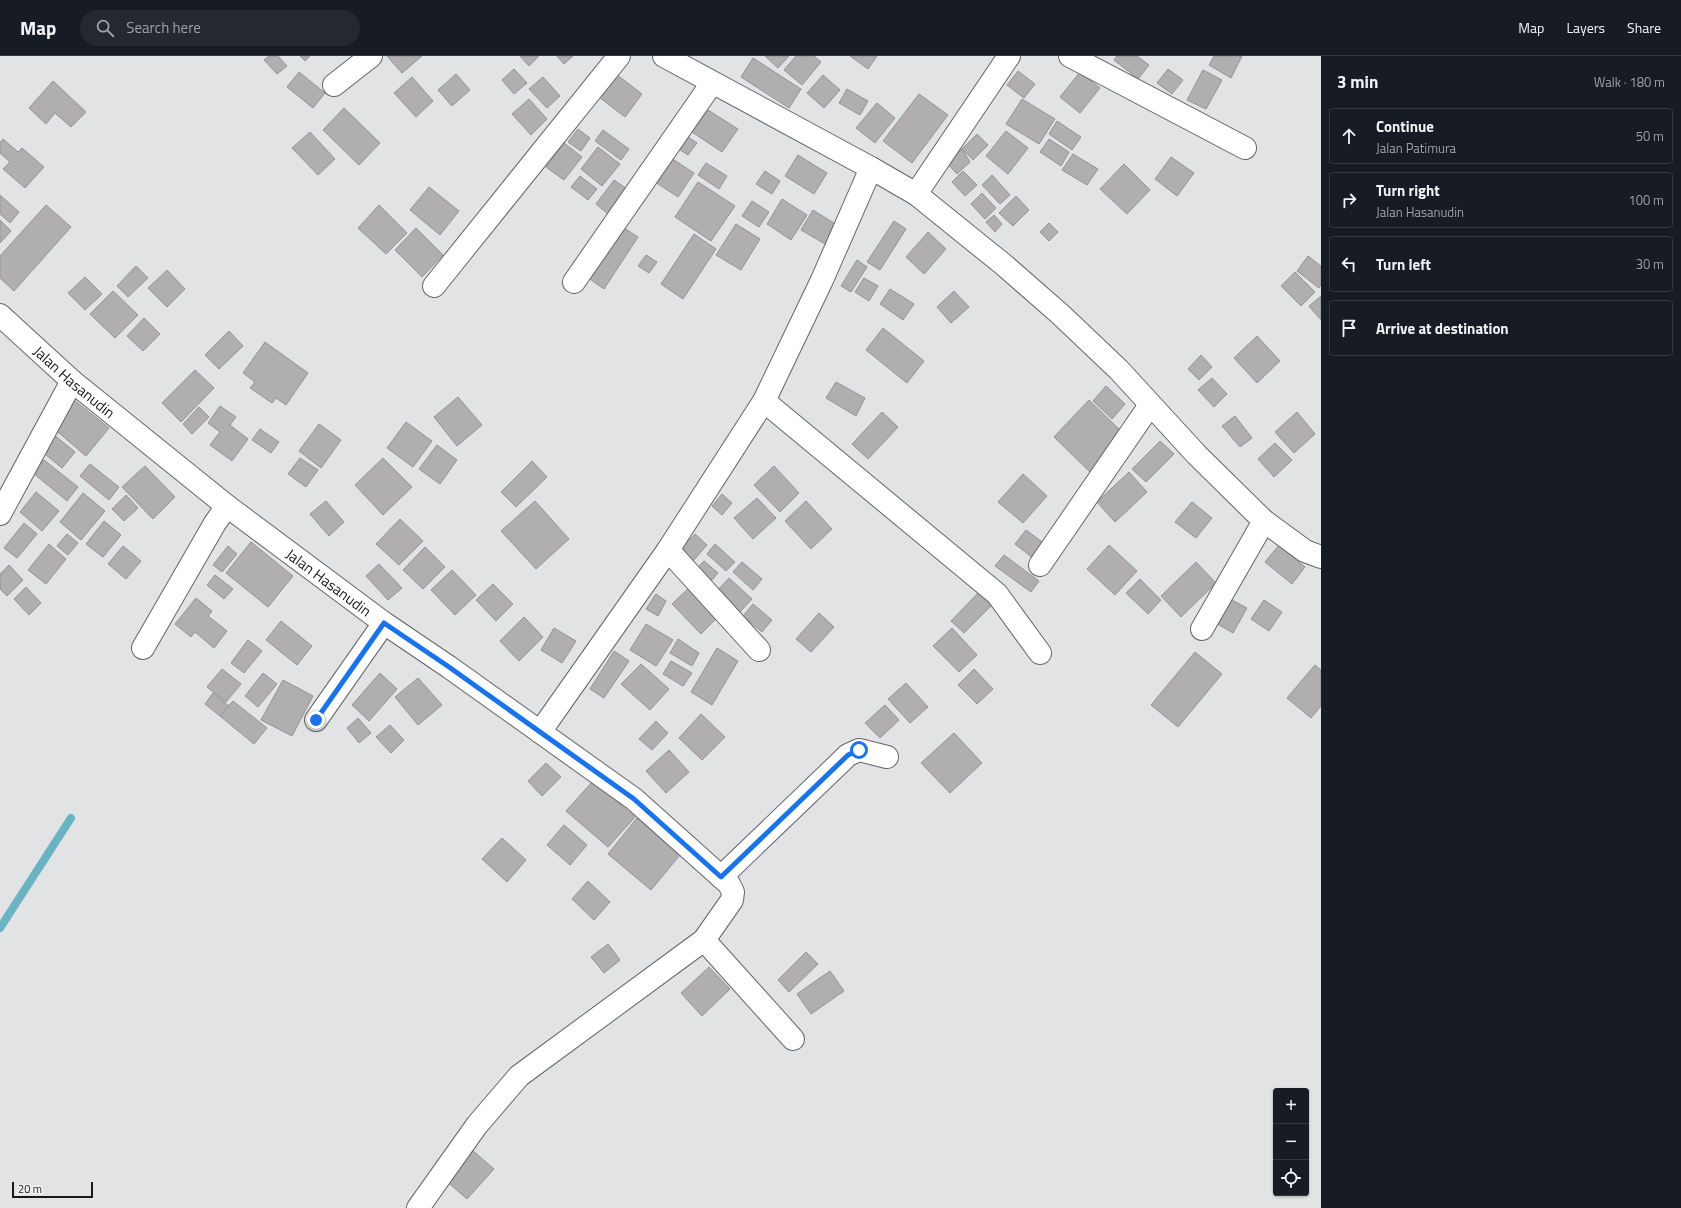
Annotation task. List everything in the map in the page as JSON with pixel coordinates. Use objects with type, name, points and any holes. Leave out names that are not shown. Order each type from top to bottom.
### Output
[{"type":"street","points":[[334,86],[371,56]]},
{"type":"street","points":[[434,286],[619,56]]},
{"type":"street","points":[[664,56],[916,194],[1060,314],[1119,370],[1150,406],[1197,455],[1264,521],[1305,551],[1321,557]]},
{"type":"street","points":[[916,194],[1009,56]]},
{"type":"street","points":[[1070,56],[1245,148]]},
{"type":"street","points":[[574,282],[712,83]]},
{"type":"street","points":[[540,732],[668,550],[764,400],[822,280],[871,168]]},
{"type":"street","name":"Jalan Hasanudin","points":[[0,315],[72,381],[227,506],[384,623],[449,667],[634,799],[729,884],[733,892],[732,900],[704,940]]},
{"type":"street","points":[[0,514],[72,381]]},
{"type":"street","points":[[764,400],[997,594],[1040,653]]},
{"type":"street","points":[[1040,565],[1150,406]]},
{"type":"street","points":[[143,648],[215,523],[227,506]]},
{"type":"street","points":[[1202,629],[1264,521]]},
{"type":"street","points":[[668,550],[759,650]]},
{"type":"street","points":[[316,720],[384,623]]},
{"type":"street","points":[[721,877],[848,755],[859,750],[888,757]]},
{"type":"street","points":[[418,1208],[477,1125],[519,1076],[704,940],[793,1039]]},
{"type":"building","points":[[269,56],[278,56],[287,66],[277,74],[264,60]]},
{"type":"building","points":[[300,56],[310,56],[305,61]]},
{"type":"building","points":[[387,56],[422,56],[402,73]]},
{"type":"building","points":[[520,56],[539,56],[529,66]]},
{"type":"building","points":[[557,56],[573,56],[564,64]]},
{"type":"building","points":[[765,56],[789,56],[778,68]]},
{"type":"building","points":[[796,56],[814,56],[821,62],[802,85],[784,70]]},
{"type":"building","points":[[850,56],[877,56],[868,69]]},
{"type":"building","points":[[1117,56],[1137,56],[1149,65],[1138,79],[1114,60]]},
{"type":"building","points":[[1214,56],[1242,56],[1231,78],[1209,65]]},
{"type":"building","points":[[753,58],[801,89],[789,108],[741,77]]},
{"type":"building","points":[[514,69],[527,83],[514,94],[502,80]]},
{"type":"building","points":[[1168,69],[1183,80],[1172,94],[1157,83]]},
{"type":"building","points":[[1203,70],[1222,80],[1206,109],[1187,100]]},
{"type":"building","points":[[1018,71],[1035,84],[1024,98],[1007,85]]},
{"type":"building","points":[[299,72],[325,93],[313,108],[287,87]]},
{"type":"building","points":[[1080,72],[1100,88],[1080,113],[1060,97]]},
{"type":"building","points":[[456,74],[470,90],[452,106],[438,90]]},
{"type":"building","points":[[616,74],[642,94],[625,117],[599,97]]},
{"type":"building","points":[[823,75],[840,90],[824,108],[807,93]]},
{"type":"building","points":[[412,77],[433,101],[416,117],[394,93]]},
{"type":"building","points":[[543,77],[560,96],[547,108],[529,89]]},
{"type":"building","points":[[53,81],[86,112],[71,127],[55,113],[46,124],[29,108]]},
{"type":"building","points":[[847,89],[868,101],[860,115],[839,103]]},
{"type":"building","points":[[919,94],[948,115],[912,163],[883,141]]},
{"type":"building","points":[[529,99],[547,119],[531,135],[512,114]]},
{"type":"building","points":[[1022,99],[1055,119],[1039,144],[1006,124]]},
{"type":"building","points":[[877,103],[895,118],[875,143],[856,128]]},
{"type":"building","points":[[344,108],[380,143],[359,165],[323,130]]},
{"type":"building","points":[[708,110],[738,129],[722,152],[692,132]]},
{"type":"building","points":[[1057,121],[1081,137],[1072,150],[1049,134]]},
{"type":"building","points":[[578,129],[590,138],[581,151],[568,142]]},
{"type":"building","points":[[603,130],[629,149],[621,160],[595,141]]},
{"type":"building","points":[[1006,131],[1028,148],[1008,174],[986,156]]},
{"type":"building","points":[[310,132],[335,159],[318,175],[292,148]]},
{"type":"building","points":[[682,133],[697,143],[688,155],[674,146]]},
{"type":"building","points":[[977,134],[988,145],[973,160],[962,149]]},
{"type":"building","points":[[3,139],[18,152],[22,148],[44,167],[25,188],[3,169],[10,162],[0,153],[0,143]]},
{"type":"building","points":[[1049,139],[1069,152],[1061,166],[1040,152]]},
{"type":"building","points":[[564,143],[582,157],[564,180],[546,167]]},
{"type":"building","points":[[598,147],[620,164],[602,186],[581,169]]},
{"type":"building","points":[[962,149],[970,162],[957,174],[947,163]]},
{"type":"building","points":[[1073,154],[1098,169],[1087,185],[1062,170]]},
{"type":"building","points":[[798,155],[827,173],[814,194],[785,176]]},
{"type":"building","points":[[668,156],[694,173],[678,197],[652,180]]},
{"type":"building","points":[[1171,157],[1194,173],[1177,196],[1155,179]]},
{"type":"building","points":[[706,163],[727,176],[719,189],[698,175]]},
{"type":"building","points":[[1124,164],[1150,190],[1127,214],[1100,189]]},
{"type":"building","points":[[765,171],[780,181],[772,194],[756,184]]},
{"type":"building","points":[[963,171],[977,185],[965,196],[952,182]]},
{"type":"building","points":[[992,175],[1010,195],[1000,204],[982,185]]},
{"type":"building","points":[[580,176],[597,189],[588,200],[571,187]]},
{"type":"building","points":[[614,180],[627,189],[608,214],[596,204]]},
{"type":"building","points":[[698,182],[735,206],[711,241],[675,217]]},
{"type":"building","points":[[429,187],[459,211],[440,235],[410,210]]},
{"type":"building","points":[[982,193],[996,208],[985,219],[971,204]]},
{"type":"building","points":[[0,195],[19,212],[10,223],[0,214]]},
{"type":"building","points":[[1016,196],[1029,210],[1013,226],[999,213]]},
{"type":"building","points":[[782,199],[807,215],[791,240],[767,224]]},
{"type":"building","points":[[752,201],[769,212],[759,227],[742,216]]},
{"type":"building","points":[[46,205],[71,227],[14,291],[0,278],[0,256]]},
{"type":"building","points":[[379,205],[407,233],[386,254],[358,228]]},
{"type":"building","points":[[813,210],[837,225],[825,244],[801,230]]},
{"type":"building","points":[[994,215],[1002,224],[995,232],[986,222]]},
{"type":"building","points":[[0,220],[11,231],[0,243]]},
{"type":"building","points":[[894,221],[906,229],[880,270],[867,262]]},
{"type":"building","points":[[1049,223],[1058,232],[1049,241],[1040,232]]},
{"type":"building","points":[[618,224],[638,237],[604,289],[584,275]]},
{"type":"building","points":[[736,224],[760,239],[741,270],[716,255]]},
{"type":"building","points":[[416,228],[443,255],[422,277],[395,250]]},
{"type":"building","points":[[928,232],[946,249],[924,274],[906,257]]},
{"type":"building","points":[[694,234],[716,249],[683,299],[661,284]]},
{"type":"building","points":[[646,255],[657,262],[649,273],[638,266]]},
{"type":"building","points":[[1308,256],[1321,266],[1321,285],[1319,288],[1297,271]]},
{"type":"building","points":[[857,260],[867,267],[851,292],[841,286]]},
{"type":"building","points":[[136,266],[148,278],[128,297],[117,286]]},
{"type":"building","points":[[167,270],[185,289],[167,307],[148,288]]},
{"type":"building","points":[[1295,272],[1315,292],[1301,306],[1281,286]]},
{"type":"building","points":[[85,277],[102,294],[85,310],[68,293]]},
{"type":"building","points":[[864,278],[878,286],[869,301],[855,292]]},
{"type":"building","points":[[890,289],[914,304],[903,320],[880,304]]},
{"type":"building","points":[[113,291],[138,315],[115,338],[90,314]]},
{"type":"building","points":[[954,291],[969,307],[951,323],[937,307]]},
{"type":"building","points":[[1321,296],[1321,320],[1309,306]]},
{"type":"building","points":[[144,318],[160,334],[143,351],[127,336]]},
{"type":"building","points":[[883,328],[924,361],[907,383],[866,350]]},
{"type":"building","points":[[229,331],[243,346],[219,369],[205,355]]},
{"type":"building","points":[[1257,336],[1280,361],[1257,383],[1234,358]]},
{"type":"building","points":[[265,342],[308,373],[286,405],[276,398],[272,403],[250,388],[255,382],[243,373]]},
{"type":"building","points":[[1201,355],[1212,367],[1199,380],[1188,369]]},
{"type":"building","points":[[195,370],[214,388],[181,422],[162,403]]},
{"type":"building","points":[[1212,378],[1227,394],[1214,407],[1198,390]]},
{"type":"building","points":[[836,382],[865,398],[856,416],[826,398]]},
{"type":"building","points":[[1106,386],[1125,404],[1112,419],[1093,401]]},
{"type":"building","points":[[458,397],[482,425],[457,446],[434,417]]},
{"type":"building","points":[[74,400],[109,428],[86,456],[52,427]]},
{"type":"building","points":[[1089,400],[1125,435],[1090,472],[1054,437]]},
{"type":"building","points":[[220,406],[236,417],[230,425],[248,439],[232,461],[210,445],[220,432],[208,423]]},
{"type":"building","points":[[199,407],[209,417],[192,434],[183,424]]},
{"type":"building","points":[[882,412],[898,427],[868,459],[852,444]]},
{"type":"building","points":[[1297,412],[1315,434],[1294,453],[1275,432]]},
{"type":"building","points":[[1235,416],[1252,438],[1240,447],[1222,426]]},
{"type":"building","points":[[406,422],[432,441],[413,467],[387,448]]},
{"type":"building","points":[[319,424],[341,440],[321,468],[299,451]]},
{"type":"building","points":[[260,429],[279,442],[271,453],[252,440]]},
{"type":"building","points":[[53,434],[75,452],[62,468],[40,450]]},
{"type":"building","points":[[1160,441],[1174,454],[1146,482],[1132,469]]},
{"type":"building","points":[[1275,443],[1292,460],[1274,477],[1258,459]]},
{"type":"building","points":[[437,445],[457,460],[440,484],[419,469]]},
{"type":"building","points":[[300,458],[318,470],[306,487],[288,474]]},
{"type":"building","points":[[383,458],[412,487],[383,515],[355,485]]},
{"type":"building","points":[[44,460],[78,487],[67,501],[33,473]]},
{"type":"building","points":[[532,461],[547,477],[516,507],[501,492]]},
{"type":"building","points":[[90,464],[119,487],[109,500],[80,476]]},
{"type":"building","points":[[145,466],[175,497],[153,519],[122,487]]},
{"type":"building","points":[[774,466],[799,493],[780,512],[754,485]]},
{"type":"building","points":[[1129,472],[1147,492],[1115,522],[1097,502]]},
{"type":"building","points":[[1023,474],[1047,496],[1023,523],[998,502]]},
{"type":"building","points":[[36,492],[59,511],[42,531],[20,512]]},
{"type":"building","points":[[83,493],[105,511],[81,540],[60,522]]},
{"type":"building","points":[[722,494],[732,503],[722,515],[712,506]]},
{"type":"building","points":[[126,495],[138,508],[124,521],[112,509]]},
{"type":"building","points":[[757,498],[776,518],[753,539],[734,518]]},
{"type":"building","points":[[326,501],[344,522],[329,536],[310,514]]},
{"type":"building","points":[[535,501],[569,539],[536,569],[501,531]]},
{"type":"building","points":[[806,501],[832,529],[811,549],[785,521]]},
{"type":"building","points":[[1192,502],[1212,518],[1196,538],[1175,522]]},
{"type":"building","points":[[400,519],[423,541],[399,565],[376,544]]},
{"type":"building","points":[[104,521],[121,535],[103,557],[86,544]]},
{"type":"building","points":[[24,523],[37,534],[17,558],[4,548]]},
{"type":"building","points":[[1026,530],[1045,544],[1034,559],[1015,544]]},
{"type":"building","points":[[67,534],[78,543],[68,555],[57,546]]},
{"type":"building","points":[[695,534],[707,545],[693,561],[680,550]]},
{"type":"building","points":[[251,542],[293,576],[268,607],[226,573]]},
{"type":"building","points":[[49,544],[66,559],[46,584],[28,570]]},
{"type":"building","points":[[715,544],[735,562],[726,571],[707,554]]},
{"type":"building","points":[[1109,545],[1137,571],[1115,595],[1087,569]]},
{"type":"building","points":[[1279,545],[1305,567],[1292,584],[1265,562]]},
{"type":"building","points":[[123,546],[141,561],[126,579],[108,564]]},
{"type":"building","points":[[228,546],[237,554],[222,572],[213,565]]},
{"type":"building","points":[[425,547],[445,567],[423,589],[403,570]]},
{"type":"building","points":[[1004,555],[1039,581],[1031,592],[995,566]]},
{"type":"building","points":[[704,561],[718,573],[711,581],[697,568]]},
{"type":"building","points":[[742,562],[762,579],[753,590],[733,572]]},
{"type":"building","points":[[1196,562],[1216,583],[1181,617],[1161,596]]},
{"type":"building","points":[[379,564],[402,588],[388,600],[366,576]]},
{"type":"building","points":[[9,565],[23,580],[7,596],[0,589],[0,574]]},
{"type":"building","points":[[452,570],[476,595],[455,615],[431,590]]},
{"type":"building","points":[[215,575],[233,589],[224,599],[207,585]]},
{"type":"building","points":[[729,578],[752,599],[739,613],[716,592]]},
{"type":"building","points":[[1140,579],[1161,600],[1148,614],[1126,593]]},
{"type":"building","points":[[493,584],[513,604],[496,621],[476,600]]},
{"type":"building","points":[[691,586],[720,615],[701,634],[672,604]]},
{"type":"building","points":[[26,587],[41,603],[29,615],[14,599]]},
{"type":"building","points":[[979,592],[992,605],[964,633],[951,621]]},
{"type":"building","points":[[656,594],[666,601],[658,616],[646,609]]},
{"type":"building","points":[[196,598],[212,611],[208,616],[227,631],[214,648],[195,632],[191,637],[175,624]]},
{"type":"building","points":[[1230,599],[1247,608],[1233,633],[1216,623]]},
{"type":"building","points":[[1264,600],[1282,612],[1269,631],[1251,619]]},
{"type":"building","points":[[753,604],[772,620],[762,632],[743,616]]},
{"type":"building","points":[[819,613],[834,627],[811,652],[796,639]]},
{"type":"building","points":[[524,617],[543,637],[519,661],[500,641]]},
{"type":"building","points":[[281,621],[312,646],[297,665],[266,640]]},
{"type":"building","points":[[646,624],[673,640],[656,666],[630,650]]},
{"type":"building","points":[[554,628],[576,641],[562,663],[541,650]]},
{"type":"building","points":[[952,628],[977,655],[959,672],[933,646]]},
{"type":"building","points":[[678,639],[699,653],[692,666],[670,653]]},
{"type":"building","points":[[248,640],[262,651],[244,673],[231,663]]},
{"type":"building","points":[[717,648],[738,661],[712,705],[691,692]]},
{"type":"building","points":[[614,651],[629,661],[604,698],[590,689]]},
{"type":"building","points":[[1195,652],[1222,674],[1178,727],[1151,705]]},
{"type":"building","points":[[671,661],[692,673],[683,686],[663,674]]},
{"type":"building","points":[[641,664],[669,689],[650,710],[621,684]]},
{"type":"building","points":[[1315,665],[1321,670],[1321,706],[1311,718],[1287,698]]},
{"type":"building","points":[[222,669],[241,684],[226,702],[207,687]]},
{"type":"building","points":[[974,669],[993,689],[977,704],[958,685]]},
{"type":"building","points":[[263,673],[277,684],[258,707],[245,696]]},
{"type":"building","points":[[380,673],[397,689],[369,721],[352,705]]},
{"type":"building","points":[[418,678],[442,705],[418,725],[395,697]]},
{"type":"building","points":[[283,680],[313,696],[292,736],[261,720]]},
{"type":"building","points":[[906,683],[928,707],[910,723],[888,699]]},
{"type":"building","points":[[213,693],[229,706],[220,716],[205,704]]},
{"type":"building","points":[[233,701],[267,728],[254,744],[220,716]]},
{"type":"building","points":[[885,705],[899,720],[880,738],[865,723]]},
{"type":"building","points":[[701,714],[725,737],[702,760],[679,738]]},
{"type":"building","points":[[358,718],[371,733],[359,743],[347,728]]},
{"type":"building","points":[[656,721],[668,733],[652,750],[639,739]]},
{"type":"building","points":[[390,725],[404,740],[391,753],[376,737]]},
{"type":"building","points":[[954,733],[982,763],[950,793],[921,763]]},
{"type":"building","points":[[669,750],[689,772],[666,793],[646,771]]},
{"type":"building","points":[[546,763],[561,777],[542,796],[528,781]]},
{"type":"building","points":[[593,781],[635,817],[608,847],[566,811]]},
{"type":"building","points":[[637,818],[680,855],[651,890],[608,854]]},
{"type":"building","points":[[564,825],[587,845],[570,865],[547,845]]},
{"type":"building","points":[[502,838],[526,860],[507,882],[482,859]]},
{"type":"building","points":[[588,881],[610,902],[594,920],[572,899]]},
{"type":"building","points":[[608,944],[620,960],[604,973],[591,957]]},
{"type":"building","points":[[806,952],[818,964],[789,992],[778,980]]},
{"type":"building","points":[[709,967],[730,989],[702,1016],[681,993]]},
{"type":"building","points":[[830,971],[844,991],[811,1014],[797,994]]},
{"type":"building","points":[[471,1149],[494,1169],[467,1199],[444,1179]]},
{"type":"waterway","points":[[0,928],[71,818]]},
{"type":"route","points":[[316,720],[384,623],[449,667],[634,799],[721,877],[848,755],[859,750]]}]
